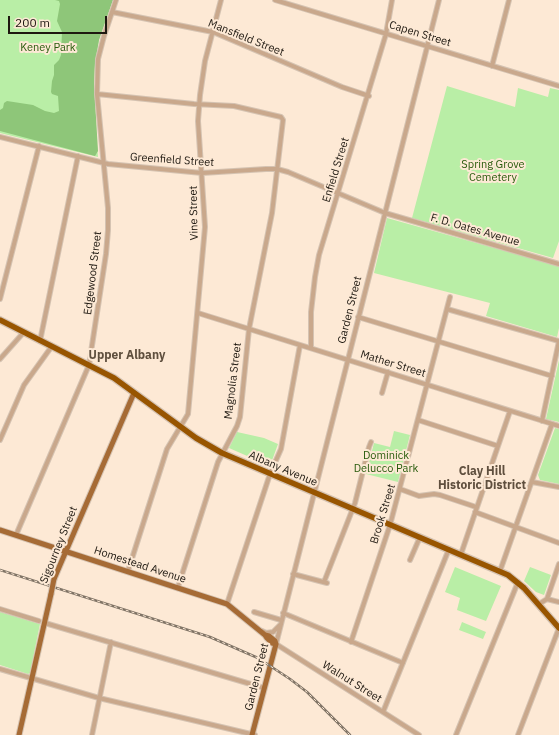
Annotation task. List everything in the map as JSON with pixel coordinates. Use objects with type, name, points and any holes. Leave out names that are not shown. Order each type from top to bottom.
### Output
[{"type":"highway","name":"Albany Avenue","points":[[0,320],[114,378],[201,441],[222,453],[500,571],[518,582],[559,628]]},
{"type":"main road","name":"Sigourney Street","points":[[19,735],[54,579],[134,393]]},
{"type":"main road","name":"Homestead Avenue","points":[[0,530],[227,604],[265,635],[272,643],[276,644]]},
{"type":"main road","name":"Garden Street","points":[[253,735],[276,644]]},
{"type":"street","name":"Edgewood Street","points":[[16,535],[89,365],[106,254],[108,230],[108,208],[97,94],[98,59],[116,0]]},
{"type":"street","name":"Vine Street","points":[[128,571],[166,452],[170,442],[182,427],[188,414],[206,227],[198,121],[199,104],[203,69],[221,0]]},
{"type":"street","name":"Capen Street","points":[[275,0],[559,86]]},
{"type":"street","name":"Enfield Street","points":[[311,348],[315,277],[319,255],[386,34],[392,0]]},
{"type":"street","name":"Garden Street","points":[[276,644],[439,0]]},
{"type":"street","points":[[492,66],[509,0]]},
{"type":"street","name":"Mansfield Street","points":[[112,12],[213,32],[342,87],[368,96]]},
{"type":"street","points":[[97,94],[199,104]]},
{"type":"street","name":"Magnolia Street","points":[[178,587],[222,453],[240,417],[249,329],[272,213],[283,118],[234,106],[199,104]]},
{"type":"street","name":"Greenfield Street","points":[[0,137],[103,163],[202,173],[266,169],[288,172],[385,213]]},
{"type":"street","points":[[0,299],[39,146]]},
{"type":"street","points":[[40,341],[78,156]]},
{"type":"street","name":"F. D. Oates Avenue","points":[[385,213],[559,264]]},
{"type":"street","name":"Brook Street","points":[[351,642],[390,525],[450,297]]},
{"type":"street","points":[[447,309],[559,341],[542,421]]},
{"type":"street","name":"Mather Street","points":[[198,313],[559,426]]},
{"type":"street","points":[[358,317],[552,376]]},
{"type":"street","points":[[0,359],[24,332]]},
{"type":"street","points":[[227,604],[270,474],[281,449],[300,345]]},
{"type":"street","points":[[0,440],[24,385],[52,346]]},
{"type":"street","points":[[382,393],[388,372]]},
{"type":"street","points":[[461,554],[510,411]]},
{"type":"street","points":[[418,420],[498,446]]},
{"type":"street","points":[[500,571],[552,424]]},
{"type":"street","points":[[293,574],[325,582],[352,509],[371,442]]},
{"type":"street","points":[[532,482],[559,487]]},
{"type":"street","points":[[400,489],[419,496],[434,494],[440,495],[476,507]]},
{"type":"street","points":[[475,512],[559,543]]},
{"type":"street","points":[[410,560],[420,537]]},
{"type":"street","points":[[383,712],[449,549]]},
{"type":"street","points":[[539,604],[547,599],[559,564]]},
{"type":"street","points":[[456,735],[518,582]]},
{"type":"street","points":[[547,599],[559,602]]},
{"type":"street","points":[[0,609],[39,621]]},
{"type":"street","points":[[254,612],[281,622]]},
{"type":"street","points":[[283,613],[403,663]]},
{"type":"street","points":[[45,622],[264,688]]},
{"type":"street","name":"Garden Street","points":[[260,631],[273,632],[281,622]]},
{"type":"street","points":[[518,735],[559,628]]},
{"type":"street","points":[[92,735],[111,642]]},
{"type":"street","name":"Walnut Street","points":[[276,644],[419,735]]},
{"type":"street","points":[[0,669],[99,698],[253,735]]},
{"type":"street","points":[[241,732],[245,735]]},
{"type":"green space","name":"Keney Park","points":[[0,0],[112,0],[100,34],[94,69],[93,94],[98,157],[0,133]]},
{"type":"green space","points":[[55,0],[113,0],[99,40],[95,62],[94,84],[98,151],[95,156],[0,131],[0,110],[7,101],[33,105],[45,111],[54,113],[59,111],[58,96],[52,94],[51,92],[54,65],[59,60],[61,55],[62,32],[57,21],[60,4],[59,1]]},
{"type":"green space","name":"Spring Grove Cemetery","points":[[447,86],[515,107],[518,88],[548,97],[550,88],[559,90],[559,241],[553,258],[412,218]]},
{"type":"green space","points":[[387,218],[559,266],[559,328],[557,337],[486,316],[490,303],[374,273]]},
{"type":"green space","points":[[559,360],[559,422],[546,419]]},
{"type":"green space","points":[[555,428],[559,429],[559,484],[540,480],[538,475]]},
{"type":"green space","name":"Dominick Delucco Park","points":[[394,431],[410,435],[398,482],[366,474],[374,443],[390,447]]},
{"type":"green space","points":[[237,432],[264,438],[278,444],[270,466],[229,448]]},
{"type":"green space","points":[[455,567],[501,586],[486,621],[457,610],[460,598],[445,592]]},
{"type":"green space","points":[[530,567],[551,575],[544,595],[536,592],[524,581]]},
{"type":"green space","points":[[0,612],[40,624],[30,673],[28,674],[0,665]]},
{"type":"green space","points":[[462,622],[486,632],[483,639],[459,630]]},
{"type":"railway","points":[[0,570],[210,637],[258,658],[307,692],[350,735]]},
{"type":"district","name":"Upper Albany","points":[[127,356]]},
{"type":"district","name":"Clay Hill Historic District","points":[[482,479]]}]
